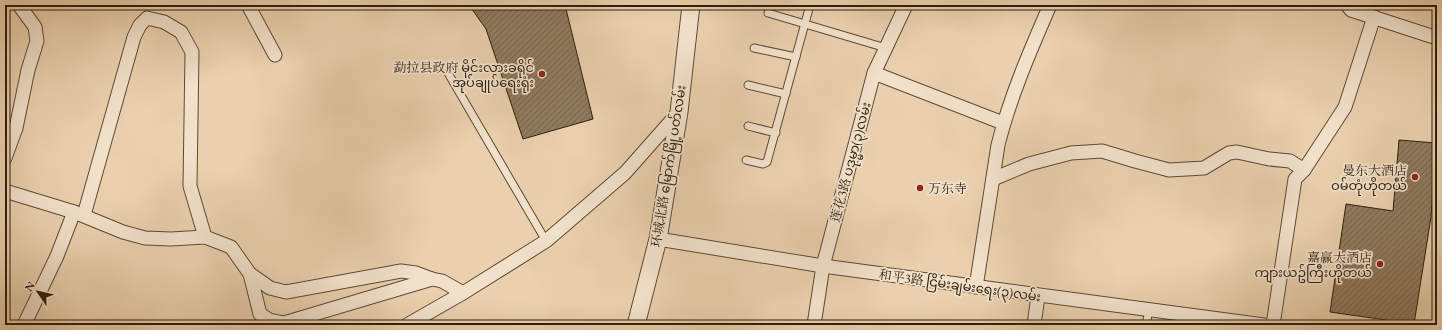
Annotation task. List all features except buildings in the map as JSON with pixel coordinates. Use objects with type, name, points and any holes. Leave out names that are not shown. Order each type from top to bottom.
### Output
[{"type":"street","points":[[5,158],[16,128],[28,70],[37,42],[35,27],[19,5]]},
{"type":"street","points":[[248,5],[275,55]]},
{"type":"street","name":"环城北路 မြောက်မြို့ပတ်လမ်း","points":[[636,325],[658,239],[679,112],[691,5]]},
{"type":"street","name":"莲花3路 ပဒုမ္မာ(၃)လမ်း","points":[[814,325],[823,266],[874,73],[906,5]]},
{"type":"street","points":[[976,287],[998,145],[1003,124],[1025,63],[1050,5]]},
{"type":"street","points":[[1346,5],[1351,10],[1437,38]]},
{"type":"street","points":[[1273,325],[1295,179],[1304,170],[1345,107],[1374,17]]},
{"type":"street","points":[[24,325],[79,213],[134,37],[140,25],[148,18],[164,22],[181,32],[192,52],[190,186],[205,237]]},
{"type":"street","points":[[874,73],[1003,124]]},
{"type":"street","points":[[407,325],[546,241],[625,173],[679,112]]},
{"type":"street","points":[[993,179],[1029,164],[1064,154],[1102,151],[1169,170],[1204,168],[1228,152],[1237,152],[1269,159],[1290,161],[1304,170]]},
{"type":"street","points":[[5,191],[79,213],[123,232],[145,238],[171,239],[205,237],[231,247],[250,274],[270,288],[286,292],[402,271],[416,273],[442,281],[462,293]]},
{"type":"street","name":"和平3路 ငြိမ်းချမ်းရေး(၃)လမ်း","points":[[658,239],[823,266],[1149,310],[1235,324],[1264,325]]},
{"type":"street","points":[[250,274],[260,314],[269,320],[284,323],[432,279]]},
{"type":"street","points":[[1034,325],[1038,296]]},
{"type":"lane","points":[[746,160],[764,164],[767,162],[810,5]]},
{"type":"lane","points":[[768,13],[886,48]]},
{"type":"lane","points":[[754,48],[796,57]]},
{"type":"lane","points":[[448,73],[546,241]]},
{"type":"lane","points":[[748,85],[786,94]]},
{"type":"lane","points":[[748,126],[776,133]]},
{"type":"lane","points":[[1146,325],[1149,310]]},
{"type":"place","name":"勐拉县政府 မိုင်းလားခရိုင် အုပ်ချုပ်ရေးရုံး","points":[[542,74]]},
{"type":"place","name":"曼东大酒店 ဝမ်တုံဟိုတယ်","points":[[1415,177]]},
{"type":"place","name":"万东寺","points":[[920,188]]},
{"type":"place","name":"嘉赢大酒店 ကျားယဥ်ကြီးဟိုတယ်","points":[[1380,264]]}]
